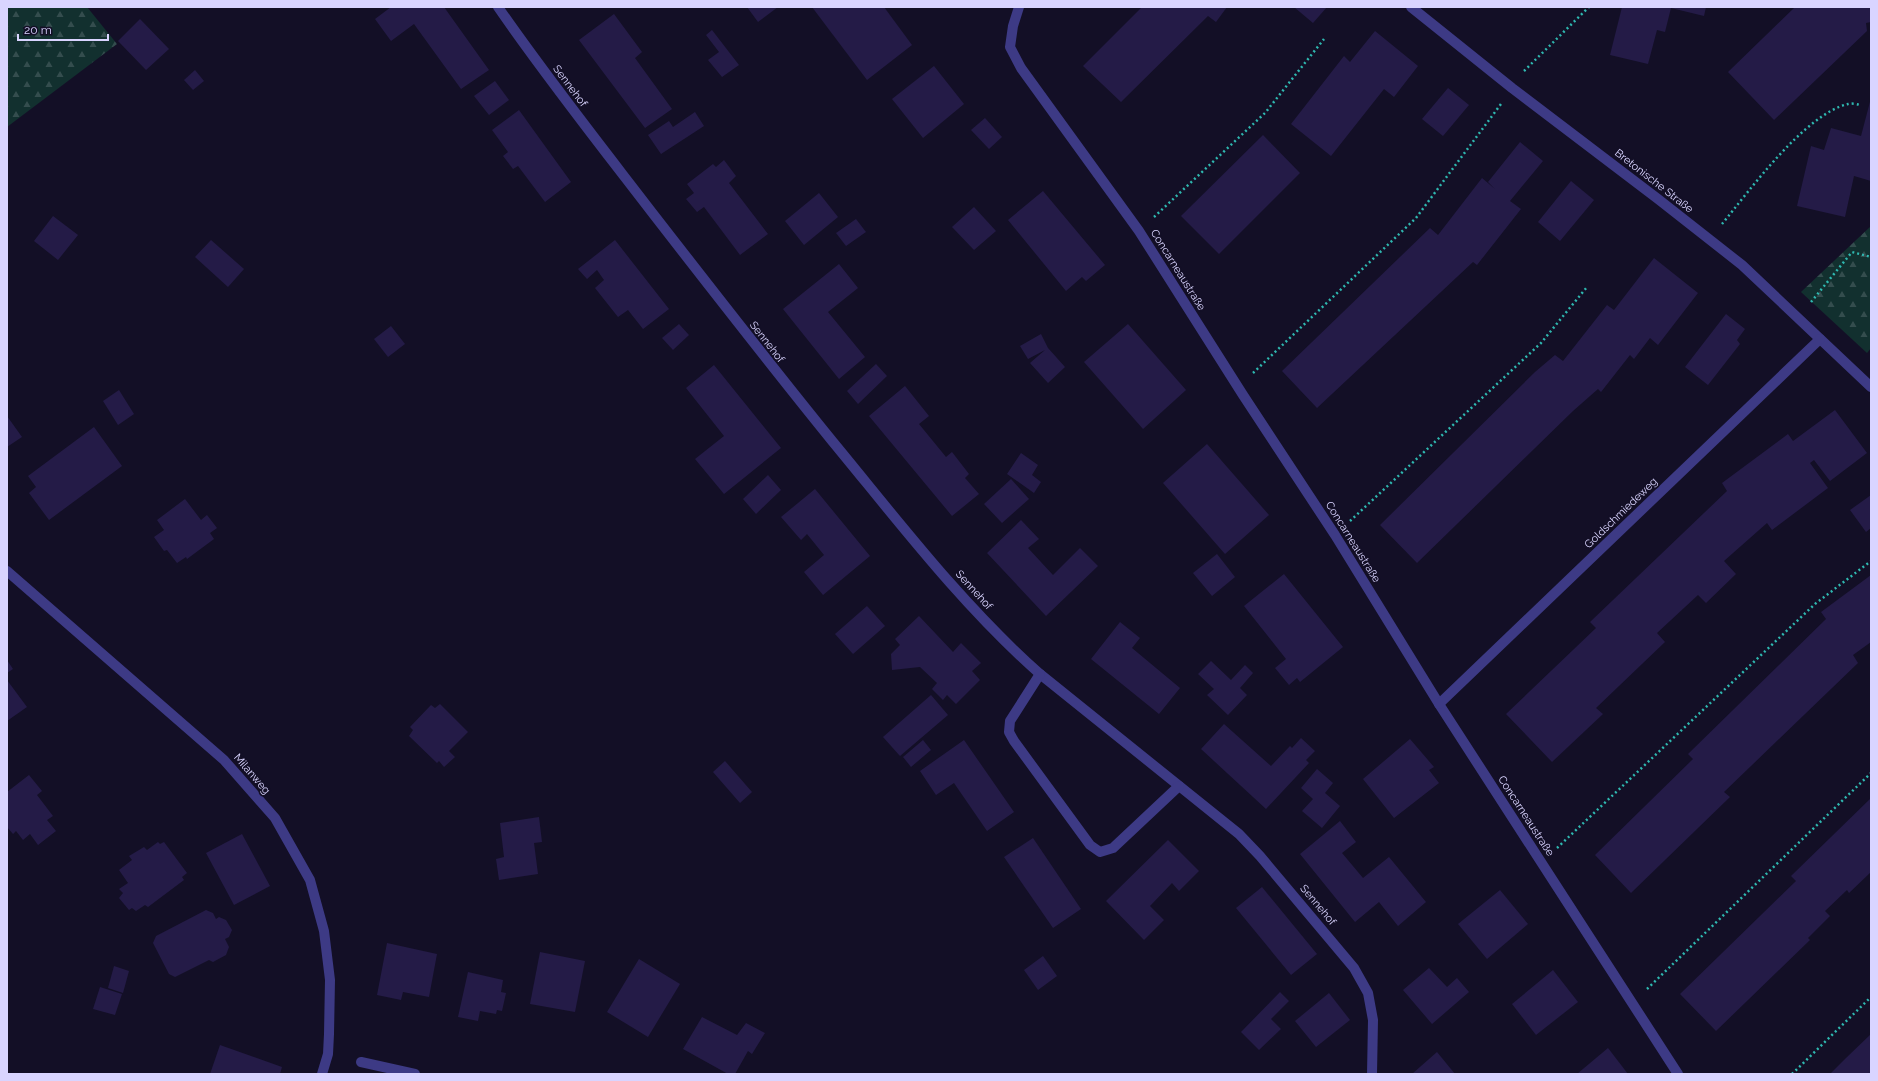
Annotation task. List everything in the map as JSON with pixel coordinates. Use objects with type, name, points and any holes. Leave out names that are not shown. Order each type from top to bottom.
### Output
[{"type":"street","name":"Sennehof","points":[[498,7],[580,119],[773,369],[927,556],[973,608],[1022,658],[1040,674],[1239,834],[1260,856],[1354,968],[1368,993],[1373,1020],[1372,1074]]},
{"type":"street","name":"Concarneaustraße","points":[[1019,7],[1013,26],[1010,47],[1021,68],[1139,230],[1238,387],[1336,535],[1439,704],[1678,1074]]},
{"type":"street","name":"Bretonische Straße","points":[[1411,7],[1512,88],[1742,265],[1871,387]]},
{"type":"street","name":"Goldschmiedeweg","points":[[1439,704],[1820,339]]},
{"type":"street","name":"Milanweg","points":[[7,571],[224,760],[275,818],[310,880],[324,931],[330,980],[330,1034],[328,1054],[322,1074]]},
{"type":"street","points":[[1040,674],[1010,721],[1009,732],[1090,845],[1100,852],[1113,848],[1179,786]]},
{"type":"street","points":[[361,1062],[415,1074]]},
{"type":"path","points":[[1238,387],[1416,218],[1526,69],[1589,7]]},
{"type":"path","points":[[1139,230],[1265,113],[1324,39]]},
{"type":"path","points":[[1709,239],[1780,154],[1806,129],[1828,113],[1849,103],[1860,105]]},
{"type":"path","points":[[1798,318],[1852,252],[1871,257]]},
{"type":"path","points":[[1336,535],[1542,344],[1587,287]]},
{"type":"path","points":[[1542,863],[1816,604],[1871,561]]},
{"type":"path","points":[[1632,1004],[1871,773]]},
{"type":"path","points":[[1792,1074],[1871,997]]},
{"type":"green space","points":[[7,7],[87,7],[117,44],[7,127]]},
{"type":"green space","points":[[1871,226],[1871,348],[1867,353],[1801,292]]},
{"type":"building","points":[[391,7],[444,7],[489,70],[461,89],[414,24],[391,41],[375,19]]},
{"type":"building","points":[[747,7],[778,7],[758,22]]},
{"type":"building","points":[[812,7],[884,7],[912,45],[867,80]]},
{"type":"building","points":[[1142,7],[1227,7],[1216,22],[1208,16],[1121,102],[1083,66]]},
{"type":"building","points":[[1294,7],[1327,7],[1313,23]]},
{"type":"building","points":[[1622,7],[1706,7],[1704,16],[1671,8],[1665,32],[1657,30],[1648,64],[1610,55]]},
{"type":"building","points":[[1795,7],[1871,7],[1871,22],[1866,23],[1867,31],[1774,120],[1728,72]]},
{"type":"building","points":[[614,14],[642,52],[635,58],[672,109],[645,128],[579,40]]},
{"type":"building","points":[[140,19],[169,49],[146,70],[118,41]]},
{"type":"building","points":[[712,30],[739,65],[722,77],[708,60],[719,52],[706,35]]},
{"type":"building","points":[[1375,31],[1418,66],[1394,97],[1384,89],[1331,156],[1291,124],[1344,56],[1350,62]]},
{"type":"building","points":[[934,66],[964,104],[923,138],[892,99]]},
{"type":"building","points":[[195,70],[204,81],[193,90],[184,80]]},
{"type":"building","points":[[495,81],[509,100],[489,115],[474,96]]},
{"type":"building","points":[[1448,88],[1469,105],[1443,136],[1422,119]]},
{"type":"building","points":[[1871,98],[1871,181],[1854,176],[1845,217],[1797,206],[1811,146],[1824,150],[1831,128],[1861,136]]},
{"type":"building","points":[[519,110],[571,182],[545,202],[518,166],[513,169],[503,156],[508,152],[492,130]]},
{"type":"building","points":[[695,112],[704,126],[661,154],[648,135],[669,121],[673,127]]},
{"type":"building","points":[[985,118],[1002,137],[989,149],[971,130]]},
{"type":"building","points":[[1263,135],[1300,173],[1219,254],[1181,216]]},
{"type":"building","points":[[1520,142],[1543,161],[1510,201],[1521,209],[1477,265],[1473,262],[1317,408],[1282,371],[1430,228],[1438,235],[1482,178],[1495,189],[1488,182]]},
{"type":"building","points":[[724,160],[736,176],[729,183],[768,234],[740,255],[704,207],[697,212],[686,199],[694,193],[687,184],[713,164],[716,167]]},
{"type":"building","points":[[1571,181],[1594,200],[1560,241],[1538,222]]},
{"type":"building","points":[[1043,191],[1105,265],[1086,281],[1082,277],[1066,291],[1008,220]]},
{"type":"building","points":[[819,193],[838,217],[804,245],[785,221]]},
{"type":"building","points":[[974,207],[996,231],[974,250],[952,227]]},
{"type":"building","points":[[53,216],[78,235],[58,260],[34,241]]},
{"type":"building","points":[[856,219],[866,232],[846,246],[836,233]]},
{"type":"building","points":[[211,240],[244,269],[228,287],[195,257]]},
{"type":"building","points":[[615,240],[669,309],[643,329],[628,310],[618,317],[595,288],[604,280],[597,270],[587,279],[578,269]]},
{"type":"building","points":[[1654,258],[1698,293],[1658,345],[1650,338],[1634,359],[1630,355],[1601,392],[1598,389],[1573,411],[1417,563],[1380,525],[1535,372],[1555,355],[1563,361],[1607,305],[1614,310]]},
{"type":"building","points":[[839,264],[858,288],[828,312],[865,357],[839,379],[783,309]]},
{"type":"building","points":[[1726,314],[1745,329],[1737,340],[1740,344],[1708,385],[1685,367]]},
{"type":"building","points":[[679,324],[689,335],[673,350],[662,338]]},
{"type":"building","points":[[1128,324],[1186,390],[1143,429],[1084,362]]},
{"type":"building","points":[[391,326],[405,344],[388,357],[374,339]]},
{"type":"building","points":[[1041,334],[1048,348],[1065,367],[1048,383],[1030,363],[1045,350],[1028,359],[1020,346]]},
{"type":"building","points":[[876,364],[887,376],[858,404],[847,391]]},
{"type":"building","points":[[714,365],[781,448],[724,494],[695,459],[724,436],[686,388]]},
{"type":"building","points":[[905,386],[929,416],[919,424],[946,457],[952,452],[969,474],[965,478],[979,494],[952,516],[869,416]]},
{"type":"building","points":[[119,390],[134,414],[118,425],[103,401]]},
{"type":"building","points":[[1835,410],[1867,453],[1830,481],[1814,460],[1810,463],[1828,488],[1772,530],[1767,523],[1724,561],[1736,574],[1706,603],[1698,595],[1657,633],[1665,642],[1596,708],[1603,714],[1552,762],[1506,714],[1596,628],[1590,622],[1727,491],[1722,483],[1788,434],[1793,441]]},
{"type":"building","points":[[7,416],[22,437],[7,447]]},
{"type":"building","points":[[94,427],[122,466],[49,520],[29,493],[36,487],[28,476]]},
{"type":"building","points":[[1207,444],[1269,515],[1225,554],[1163,483]]},
{"type":"building","points":[[1021,453],[1038,465],[1032,475],[1041,482],[1034,493],[1007,474]]},
{"type":"building","points":[[768,475],[781,490],[756,514],[743,499]]},
{"type":"building","points":[[1011,479],[1029,499],[1002,523],[984,504]]},
{"type":"building","points":[[815,489],[870,556],[823,595],[804,572],[824,555],[807,534],[801,540],[781,517]]},
{"type":"building","points":[[1871,495],[1871,528],[1866,532],[1850,510]]},
{"type":"building","points":[[185,499],[201,520],[207,515],[217,528],[210,533],[214,539],[187,559],[186,557],[177,563],[167,550],[164,551],[154,537],[164,530],[157,520]]},
{"type":"building","points":[[1021,520],[1039,539],[1028,548],[1053,575],[1080,548],[1098,566],[1046,616],[987,553]]},
{"type":"building","points":[[1217,554],[1235,577],[1212,596],[1193,573]]},
{"type":"building","points":[[1284,574],[1343,647],[1300,682],[1297,678],[1289,685],[1275,668],[1286,659],[1244,606]]},
{"type":"building","points":[[1871,575],[1871,642],[1853,655],[1858,663],[1724,792],[1730,797],[1631,893],[1595,855],[1693,759],[1688,754],[1826,619],[1821,612]]},
{"type":"building","points":[[867,606],[885,626],[853,654],[835,634]]},
{"type":"building","points":[[919,616],[953,652],[961,643],[981,663],[972,671],[980,680],[956,704],[947,695],[943,700],[932,689],[937,683],[920,667],[892,670],[891,654],[900,645],[895,639]]},
{"type":"building","points":[[1120,622],[1140,638],[1132,648],[1180,688],[1159,714],[1091,659]]},
{"type":"building","points":[[7,660],[13,669],[7,673]]},
{"type":"building","points":[[1211,661],[1231,680],[1245,665],[1253,673],[1240,688],[1247,695],[1228,715],[1207,695],[1214,689],[1198,674]]},
{"type":"building","points":[[7,680],[27,707],[7,721]]},
{"type":"building","points":[[931,695],[948,715],[900,756],[883,737]]},
{"type":"building","points":[[440,704],[468,732],[449,751],[455,757],[444,767],[439,761],[437,763],[409,736],[413,730],[410,727],[431,705],[435,708]]},
{"type":"building","points":[[1224,724],[1271,766],[1290,746],[1292,748],[1301,738],[1315,751],[1306,760],[1309,763],[1266,809],[1201,749]]},
{"type":"building","points":[[1410,739],[1434,767],[1429,770],[1439,783],[1394,818],[1363,779]]},
{"type":"building","points":[[923,740],[931,750],[911,767],[903,757]]},
{"type":"building","points":[[964,740],[1014,812],[987,831],[954,783],[936,795],[920,771]]},
{"type":"building","points":[[725,761],[752,792],[740,803],[713,772]]},
{"type":"building","points":[[1317,769],[1333,783],[1325,793],[1340,806],[1322,828],[1302,811],[1313,799],[1301,788]]},
{"type":"building","points":[[29,775],[42,791],[37,795],[53,816],[47,820],[56,831],[38,845],[30,834],[23,840],[16,831],[13,834],[7,827],[7,792]]},
{"type":"building","points":[[1871,798],[1871,872],[1849,893],[1847,890],[1825,911],[1830,916],[1808,938],[1810,940],[1716,1031],[1680,994],[1796,881],[1791,876]]},
{"type":"building","points":[[539,817],[542,842],[534,843],[538,874],[499,880],[496,859],[504,857],[500,823]]},
{"type":"building","points":[[1340,821],[1356,842],[1342,853],[1363,878],[1389,857],[1426,902],[1398,926],[1379,902],[1355,922],[1300,854]]},
{"type":"building","points":[[242,834],[270,886],[234,905],[206,853]]},
{"type":"building","points":[[1033,838],[1081,909],[1053,928],[1004,857]]},
{"type":"building","points":[[1168,840],[1199,871],[1179,891],[1172,883],[1150,906],[1164,920],[1144,940],[1106,901]]},
{"type":"building","points":[[158,842],[160,844],[164,842],[187,873],[182,877],[184,880],[148,907],[145,905],[136,911],[132,908],[129,910],[119,898],[123,893],[119,889],[128,883],[119,870],[132,860],[129,856],[144,847],[147,850]]},
{"type":"building","points":[[1262,887],[1317,954],[1291,975],[1236,908]]},
{"type":"building","points":[[1500,890],[1528,924],[1487,959],[1458,924]]},
{"type":"building","points":[[206,910],[213,913],[216,919],[219,917],[226,920],[232,930],[229,937],[225,939],[229,947],[226,955],[213,962],[209,960],[175,977],[169,974],[153,943],[156,936]]},
{"type":"building","points":[[387,943],[437,954],[429,997],[403,992],[401,1000],[377,995]]},
{"type":"building","points":[[540,952],[585,961],[575,1012],[530,1004]]},
{"type":"building","points":[[1043,956],[1057,976],[1038,990],[1024,970]]},
{"type":"building","points":[[639,959],[680,984],[648,1037],[607,1012]]},
{"type":"building","points":[[114,966],[129,971],[123,993],[108,988]]},
{"type":"building","points":[[1429,968],[1447,987],[1457,978],[1469,992],[1432,1024],[1403,990]]},
{"type":"building","points":[[1553,970],[1578,1002],[1536,1035],[1512,1004]]},
{"type":"building","points":[[468,972],[503,980],[501,992],[506,993],[502,1011],[497,1010],[496,1014],[480,1011],[478,1021],[458,1017]]},
{"type":"building","points":[[100,987],[122,994],[115,1015],[93,1009]]},
{"type":"building","points":[[1280,992],[1289,1001],[1271,1019],[1281,1029],[1259,1050],[1241,1032]]},
{"type":"building","points":[[1329,993],[1350,1020],[1316,1047],[1295,1021]]},
{"type":"building","points":[[702,1017],[737,1035],[746,1023],[765,1033],[752,1054],[748,1051],[735,1074],[728,1074],[683,1049]]},
{"type":"building","points":[[1871,1034],[1871,1074],[1830,1074],[1846,1058]]},
{"type":"building","points":[[220,1045],[282,1067],[280,1074],[210,1074]]},
{"type":"building","points":[[1608,1048],[1628,1074],[1577,1074]]},
{"type":"building","points":[[1437,1052],[1455,1074],[1412,1074]]}]
